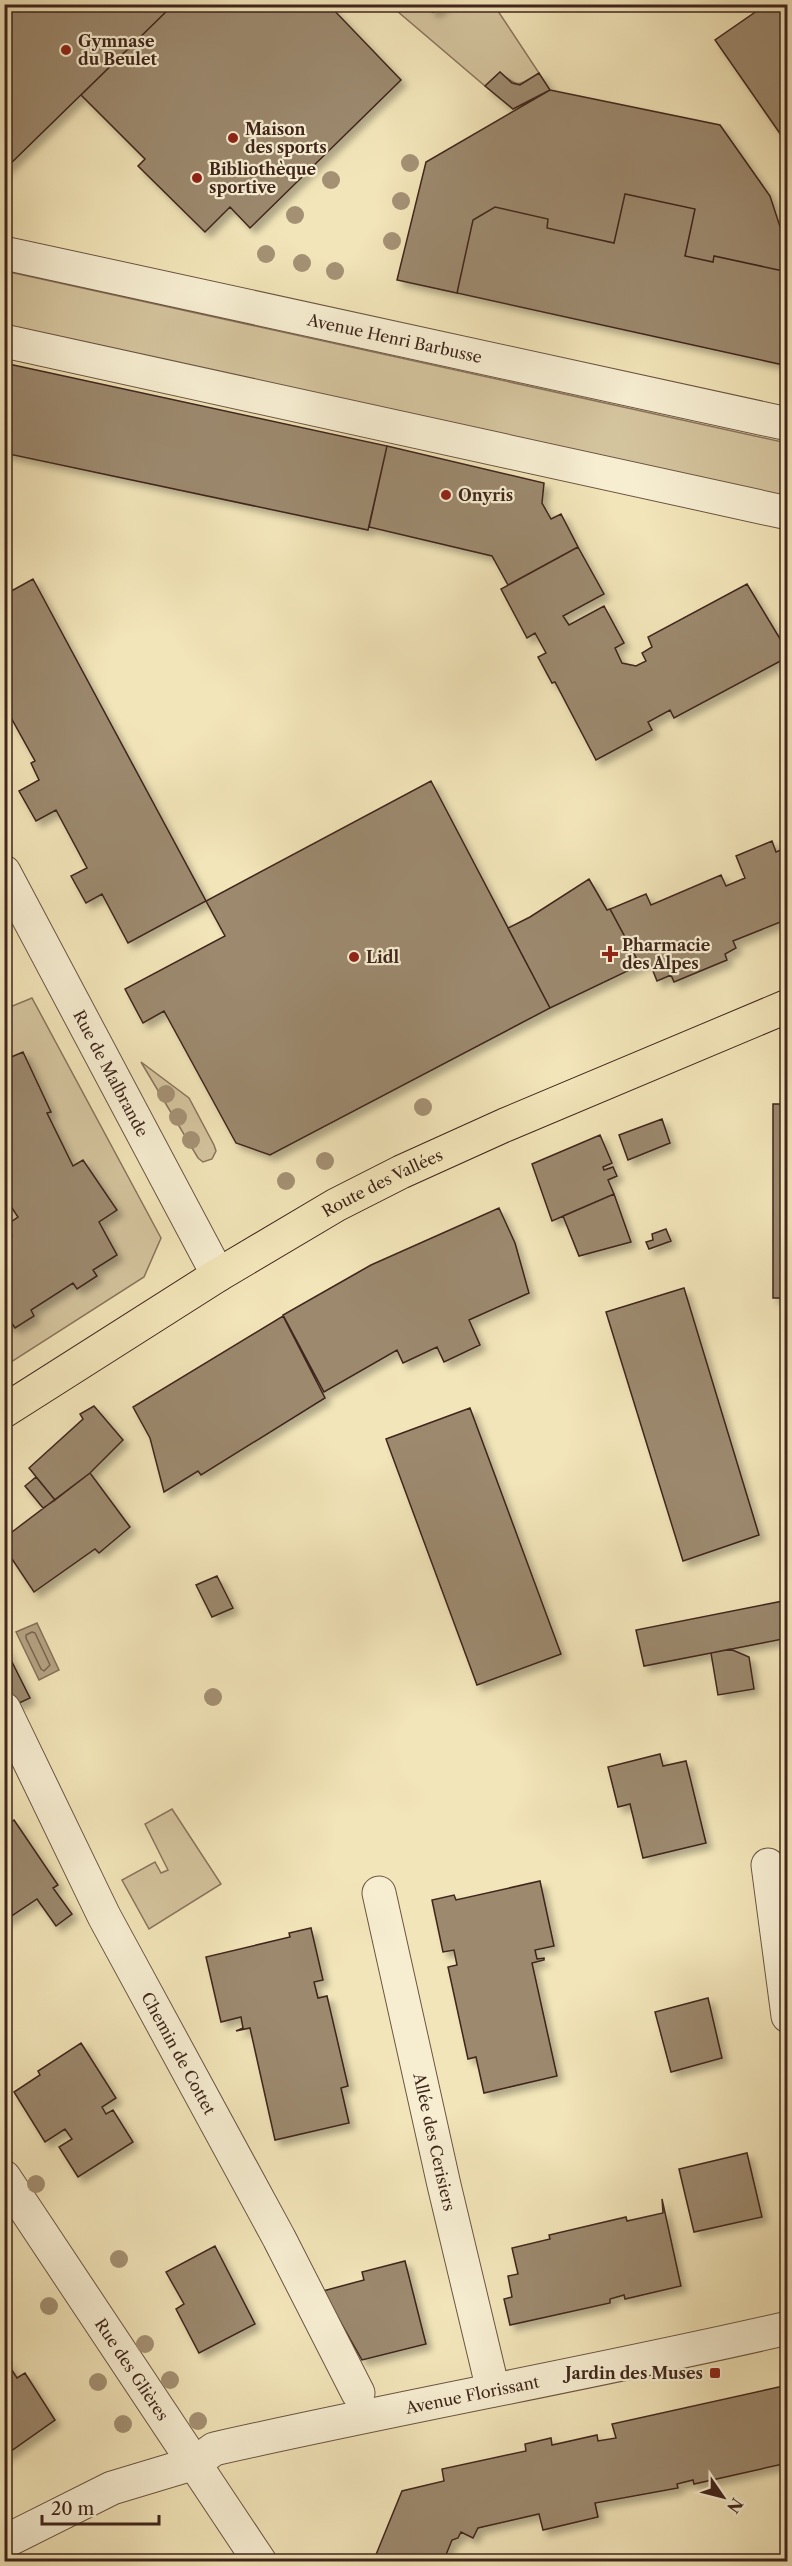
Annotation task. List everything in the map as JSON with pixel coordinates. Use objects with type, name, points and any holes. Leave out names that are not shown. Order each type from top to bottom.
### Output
[{"type":"main road","name":"Route des Vallées","points":[[4,1411],[218,1275],[336,1205],[401,1172],[515,1121],[788,1006]]},
{"type":"street","name":"Avenue Henri Barbusse","points":[[4,253],[788,424]]},
{"type":"street","points":[[4,341],[788,513]]},
{"type":"street","name":"Rue de Malbrande","points":[[4,872],[218,1275]]},
{"type":"street","name":"Chemin de Cottet","points":[[4,1709],[90,1890],[284,2247],[358,2393]]},
{"type":"street","points":[[768,1865],[788,2016]]},
{"type":"street","name":"Allée des Cerisiers","points":[[379,1893],[444,2185],[493,2390]]},
{"type":"street","name":"Rue des Glières","points":[[4,2177],[260,2562]]},
{"type":"street","name":"Avenue Florissant","points":[[4,2542],[112,2488],[195,2463],[214,2449],[669,2355],[788,2328]]},
{"type":"shaded area","points":[[390,5],[428,5],[433,11],[445,5],[454,7],[494,5],[539,73],[523,82],[515,83],[500,72],[485,86]]},
{"type":"shaded area","points":[[5,271],[787,443],[787,499],[5,327]]},
{"type":"shaded area","points":[[32,998],[161,1238],[144,1277],[5,1366],[5,1009]]},
{"type":"shaded area","points":[[141,1062],[189,1098],[214,1145],[216,1151],[212,1159],[203,1162],[198,1158]]},
{"type":"shaded area","points":[[172,1809],[221,1884],[149,1929],[122,1880],[155,1862],[161,1873],[168,1870],[145,1824]]},
{"type":"water","points":[[37,1623],[59,1670],[39,1680],[16,1632]]},
{"type":"building","name":"Gymnase du Beulet","points":[[4,4],[174,4],[4,170]]},
{"type":"building","name":"Maison des sports","points":[[174,4],[263,4],[266,7],[269,4],[319,4],[324,10],[329,5],[401,80],[250,228],[230,207],[205,232],[138,166],[145,159],[81,95]]},
{"type":"building","points":[[428,4],[445,4],[433,12]]},
{"type":"building","points":[[767,4],[788,4],[788,145],[715,40]]},
{"type":"building","points":[[500,72],[512,83],[520,85],[539,73],[550,90],[513,109],[485,86]]},
{"type":"building","points":[[550,90],[720,125],[770,196],[788,251],[788,272],[714,256],[713,262],[685,256],[695,209],[625,194],[614,243],[547,228],[548,219],[495,207],[473,220],[457,293],[397,280],[426,162]]},
{"type":"building","points":[[625,194],[695,209],[685,256],[713,262],[714,256],[788,272],[788,366],[457,293],[473,220],[495,207],[548,219],[547,228],[614,243]]},
{"type":"building","points":[[4,363],[387,446],[368,530],[4,453]]},
{"type":"building","points":[[387,446],[544,483],[542,503],[551,519],[561,514],[578,547],[508,585],[492,556],[369,527]]},
{"type":"building","points":[[578,547],[604,594],[563,616],[569,625],[604,606],[624,643],[615,648],[622,663],[636,666],[646,661],[642,653],[652,647],[648,637],[747,584],[788,652],[788,657],[674,718],[670,710],[648,722],[652,730],[596,760],[555,682],[552,683],[538,657],[546,653],[535,633],[527,638],[501,589]]},
{"type":"building","points":[[33,579],[206,901],[128,943],[102,894],[86,903],[71,876],[87,868],[56,810],[36,821],[19,791],[39,780],[31,763],[35,761],[4,705],[4,595]]},
{"type":"building","name":"Lidl","points":[[431,781],[550,1008],[270,1155],[236,1143],[164,1011],[143,1023],[125,989],[225,936],[206,901]]},
{"type":"building","points":[[772,841],[776,852],[788,847],[788,919],[733,941],[736,948],[725,954],[727,960],[674,982],[671,975],[657,981],[649,961],[640,965],[610,909],[646,894],[651,905],[721,875],[726,886],[745,878],[736,856]]},
{"type":"building","points":[[589,879],[607,910],[610,909],[640,965],[550,1008],[508,928],[530,917]]},
{"type":"building","points":[[23,1052],[51,1112],[47,1113],[73,1166],[83,1160],[117,1210],[99,1222],[117,1255],[93,1270],[97,1276],[77,1289],[73,1283],[31,1310],[34,1316],[15,1328],[11,1322],[4,1327],[4,1240],[12,1236],[5,1226],[18,1217],[4,1196],[4,1060]]},
{"type":"building","points":[[773,1104],[788,1104],[788,1298],[773,1298]]},
{"type":"building","points":[[662,1119],[670,1143],[628,1160],[619,1135]]},
{"type":"building","points":[[600,1135],[612,1163],[603,1167],[604,1170],[613,1167],[617,1176],[608,1180],[614,1194],[552,1221],[532,1164]]},
{"type":"building","points":[[614,1194],[631,1242],[579,1256],[563,1216]]},
{"type":"building","points":[[499,1208],[515,1243],[529,1293],[469,1320],[480,1345],[444,1362],[437,1347],[403,1363],[397,1350],[324,1392],[283,1315],[371,1265]]},
{"type":"building","points":[[666,1229],[671,1241],[649,1249],[646,1242],[653,1240],[652,1234]]},
{"type":"building","points":[[684,1288],[759,1535],[683,1561],[606,1312]]},
{"type":"building","points":[[283,1316],[325,1398],[201,1475],[198,1471],[164,1492],[150,1438],[133,1407]]},
{"type":"building","points":[[94,1406],[123,1440],[90,1473],[55,1500],[29,1468],[83,1419],[80,1414]]},
{"type":"building","points":[[470,1408],[561,1654],[477,1685],[386,1439]]},
{"type":"building","points":[[90,1473],[130,1527],[99,1553],[95,1549],[34,1592],[4,1547],[4,1538]]},
{"type":"building","points":[[36,1477],[55,1500],[43,1508],[25,1486]]},
{"type":"building","points":[[217,1576],[233,1608],[212,1617],[196,1585]]},
{"type":"building","points":[[788,1600],[788,1638],[644,1666],[636,1630]]},
{"type":"building","points":[[4,1646],[30,1698],[15,1705],[4,1682]]},
{"type":"building","points":[[730,1649],[749,1657],[754,1689],[718,1695],[711,1653]]},
{"type":"building","points":[[660,1754],[663,1766],[686,1761],[706,1843],[643,1858],[630,1804],[618,1807],[608,1767]]},
{"type":"building","points":[[14,1820],[58,1885],[53,1888],[72,1914],[56,1926],[37,1899],[4,1921],[4,1827]]},
{"type":"building","points":[[540,1881],[554,1946],[535,1950],[537,1959],[544,1958],[544,1960],[532,1963],[557,2076],[484,2093],[476,2057],[468,2059],[448,1967],[457,1965],[454,1950],[443,1952],[432,1900],[454,1895],[456,1900]]},
{"type":"building","points":[[311,1928],[323,1980],[314,1982],[318,1998],[327,1996],[348,2086],[341,2088],[349,2123],[275,2140],[250,2028],[236,2031],[243,2028],[241,2017],[221,2022],[206,1957],[290,1937],[289,1933]]},
{"type":"building","points":[[708,1998],[722,2058],[671,2072],[655,2012]]},
{"type":"building","points":[[81,2043],[116,2098],[102,2107],[106,2114],[113,2110],[133,2142],[78,2177],[59,2147],[72,2139],[65,2129],[45,2142],[14,2092],[40,2075],[38,2071]]},
{"type":"building","points":[[747,2153],[762,2217],[694,2232],[679,2169]]},
{"type":"building","points":[[662,2199],[681,2286],[625,2299],[624,2295],[610,2299],[610,2303],[510,2325],[504,2299],[512,2297],[508,2276],[518,2274],[512,2248],[550,2239],[549,2235],[626,2217],[627,2221],[663,2213]]},
{"type":"building","points":[[215,2246],[255,2324],[199,2353],[176,2309],[184,2304],[166,2272]]},
{"type":"building","points":[[405,2261],[426,2344],[362,2360],[323,2291],[364,2280],[362,2272]]},
{"type":"building","points":[[6,2361],[17,2378],[25,2373],[55,2420],[4,2456]]},
{"type":"building","points":[[788,2385],[788,2460],[783,2461],[783,2464],[694,2484],[693,2480],[677,2484],[678,2488],[595,2503],[598,2517],[543,2530],[539,2514],[478,2528],[473,2538],[461,2532],[458,2538],[452,2540],[443,2562],[373,2562],[402,2491],[444,2481],[442,2469],[526,2451],[525,2444],[551,2438],[552,2445],[597,2435],[598,2441],[616,2438],[612,2424]]},
{"type":"place","name":"Gymnase du Beulet","points":[[66,50]]},
{"type":"place","name":"Maison des sports","points":[[233,138]]},
{"type":"place","name":"Bibliothèque sportive","points":[[197,178]]},
{"type":"place","name":"Onyris","points":[[446,495]]},
{"type":"place","name":"Pharmacie des Alpes","points":[[610,954]]},
{"type":"place","name":"Lidl","points":[[354,957]]},
{"type":"place","name":"Jardin des Muses","points":[[715,2373]]}]
